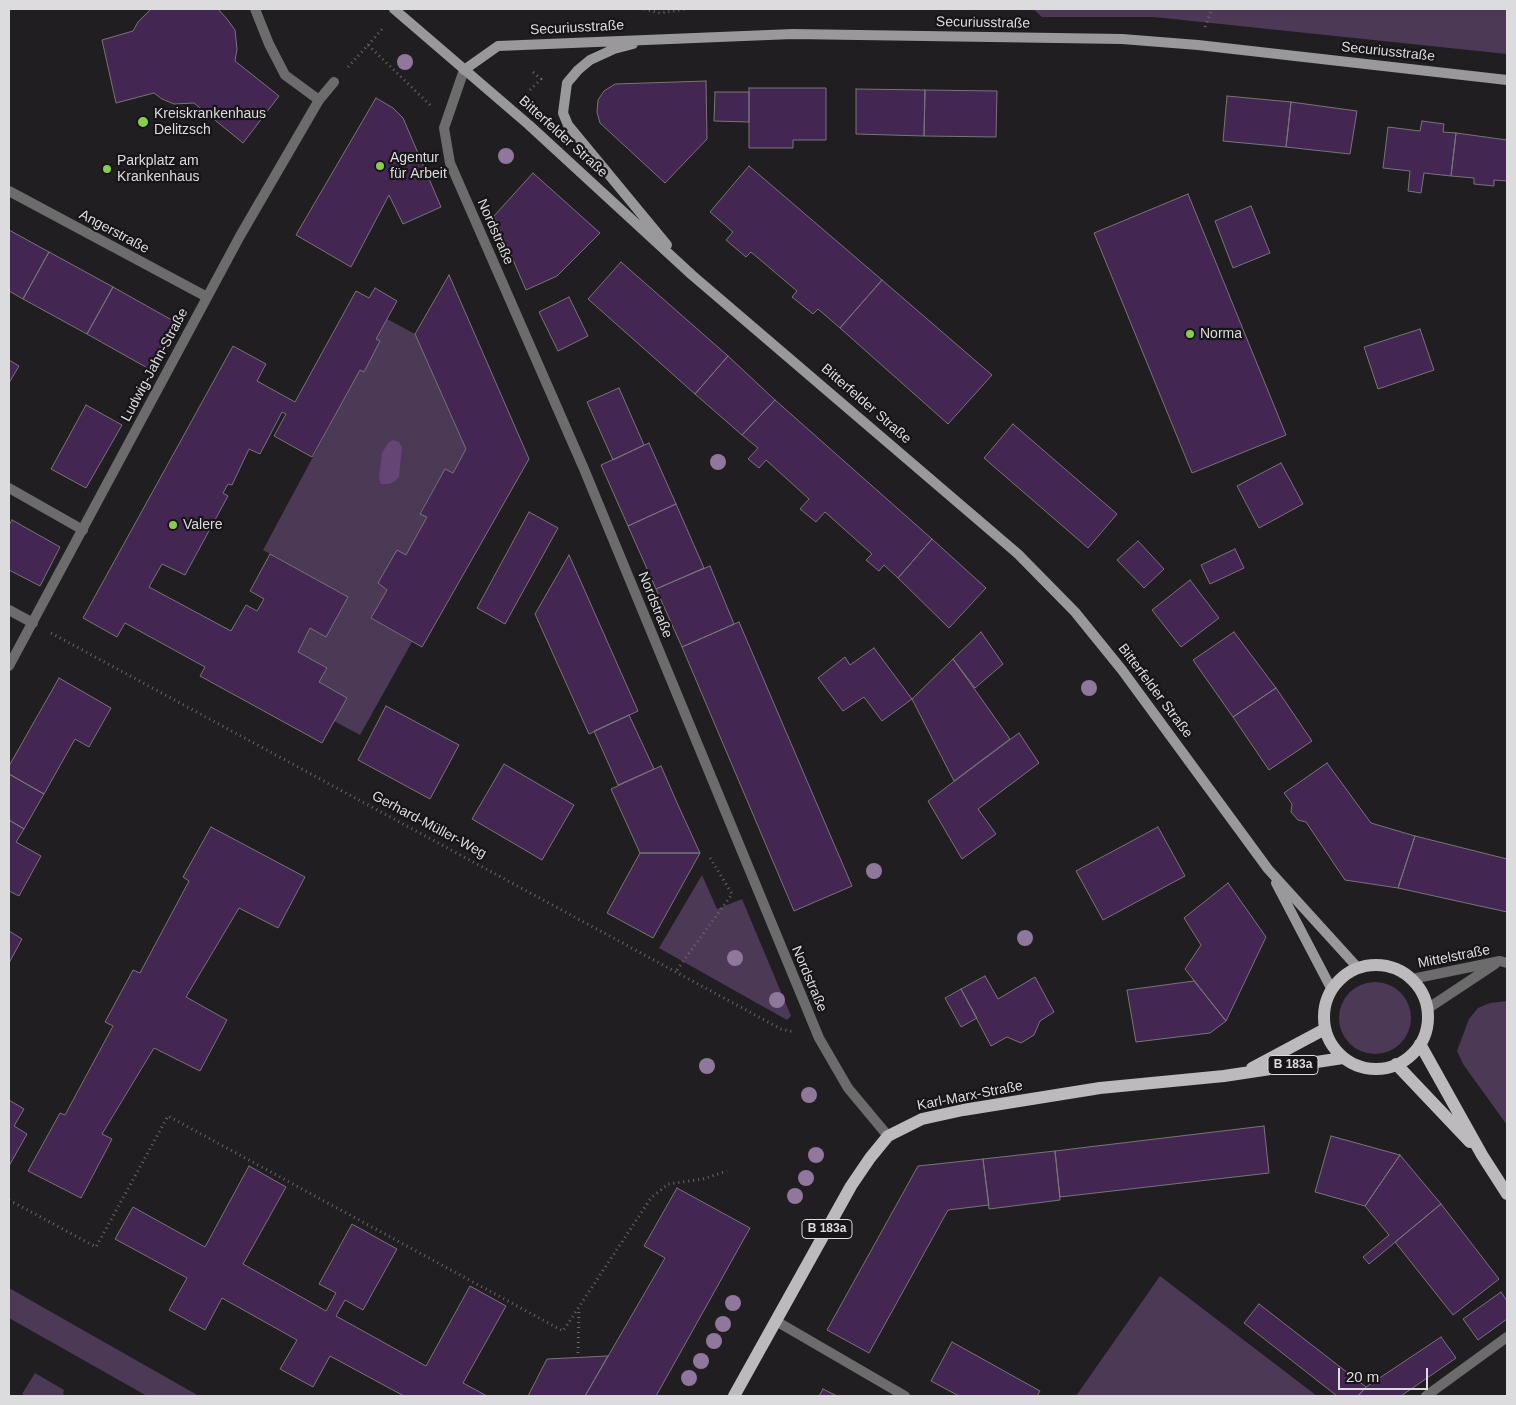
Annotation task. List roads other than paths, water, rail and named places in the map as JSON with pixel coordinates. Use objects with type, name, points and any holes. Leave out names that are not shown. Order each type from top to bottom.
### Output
[{"type":"main road","points":[[1383,965],[1398,970],[1412,979],[1422,992],[1428,1009],[1427,1028],[1420,1044],[1408,1058],[1382,1069],[1355,1065],[1343,1058],[1332,1045],[1325,1029],[1324,1012],[1328,995],[1338,980],[1358,968],[1383,965]]},
{"type":"main road","name":"Karl-Marx-Straße","points":[[1243,1073],[1325,1029]]},
{"type":"main road","points":[[1420,1044],[1482,1155],[1507,1194]]},
{"type":"main road","name":"Karl-Marx-Straße","points":[[734,1396],[851,1186],[888,1136],[922,1119],[963,1110],[1100,1088],[1243,1073],[1343,1058]]},
{"type":"main road","points":[[1396,1064],[1482,1155]]},
{"type":"street","points":[[255,9],[269,44],[285,75],[319,100]]},
{"type":"street","name":"Bitterfelder Straße","points":[[394,9],[529,125],[692,275],[1018,554],[1075,612],[1122,670],[1268,869],[1358,968]]},
{"type":"street","name":"Securiusstraße","points":[[464,70],[498,46],[793,34],[1122,39],[1198,45],[1507,80]]},
{"type":"street","points":[[649,39],[614,49],[590,60],[578,70],[567,83],[563,113],[568,126],[692,275]]},
{"type":"street","name":"Nordstraße","points":[[464,70],[444,128],[450,163],[584,469],[819,1038],[848,1088],[888,1136]]},
{"type":"street","name":"Ludwig-Jahn-Straße","points":[[9,666],[206,297],[319,100],[334,82]]},
{"type":"street","name":"Angerstraße","points":[[9,191],[206,297]]},
{"type":"street","points":[[9,488],[83,530]]},
{"type":"street","points":[[9,610],[33,623]]},
{"type":"street","name":"Bitterfelder Straße","points":[[1268,869],[1332,990]]},
{"type":"street","name":"Mittelstraße","points":[[1412,979],[1504,962]]},
{"type":"street","name":"Mittelstraße","points":[[1428,1009],[1504,962]]},
{"type":"street","points":[[776,1321],[905,1396]]},
{"type":"street","points":[[1426,1396],[1507,1337]]},
{"type":"place","name":"Kreiskrankenhaus Delitzsch","points":[[143,122]]},
{"type":"place","name":"Agentur für Arbeit","points":[[380,166]]},
{"type":"place","name":"Parkplatz am Krankenhaus","points":[[107,169]]},
{"type":"place","name":"Norma","points":[[1190,334]]},
{"type":"place","name":"Valere","points":[[173,525]]}]
